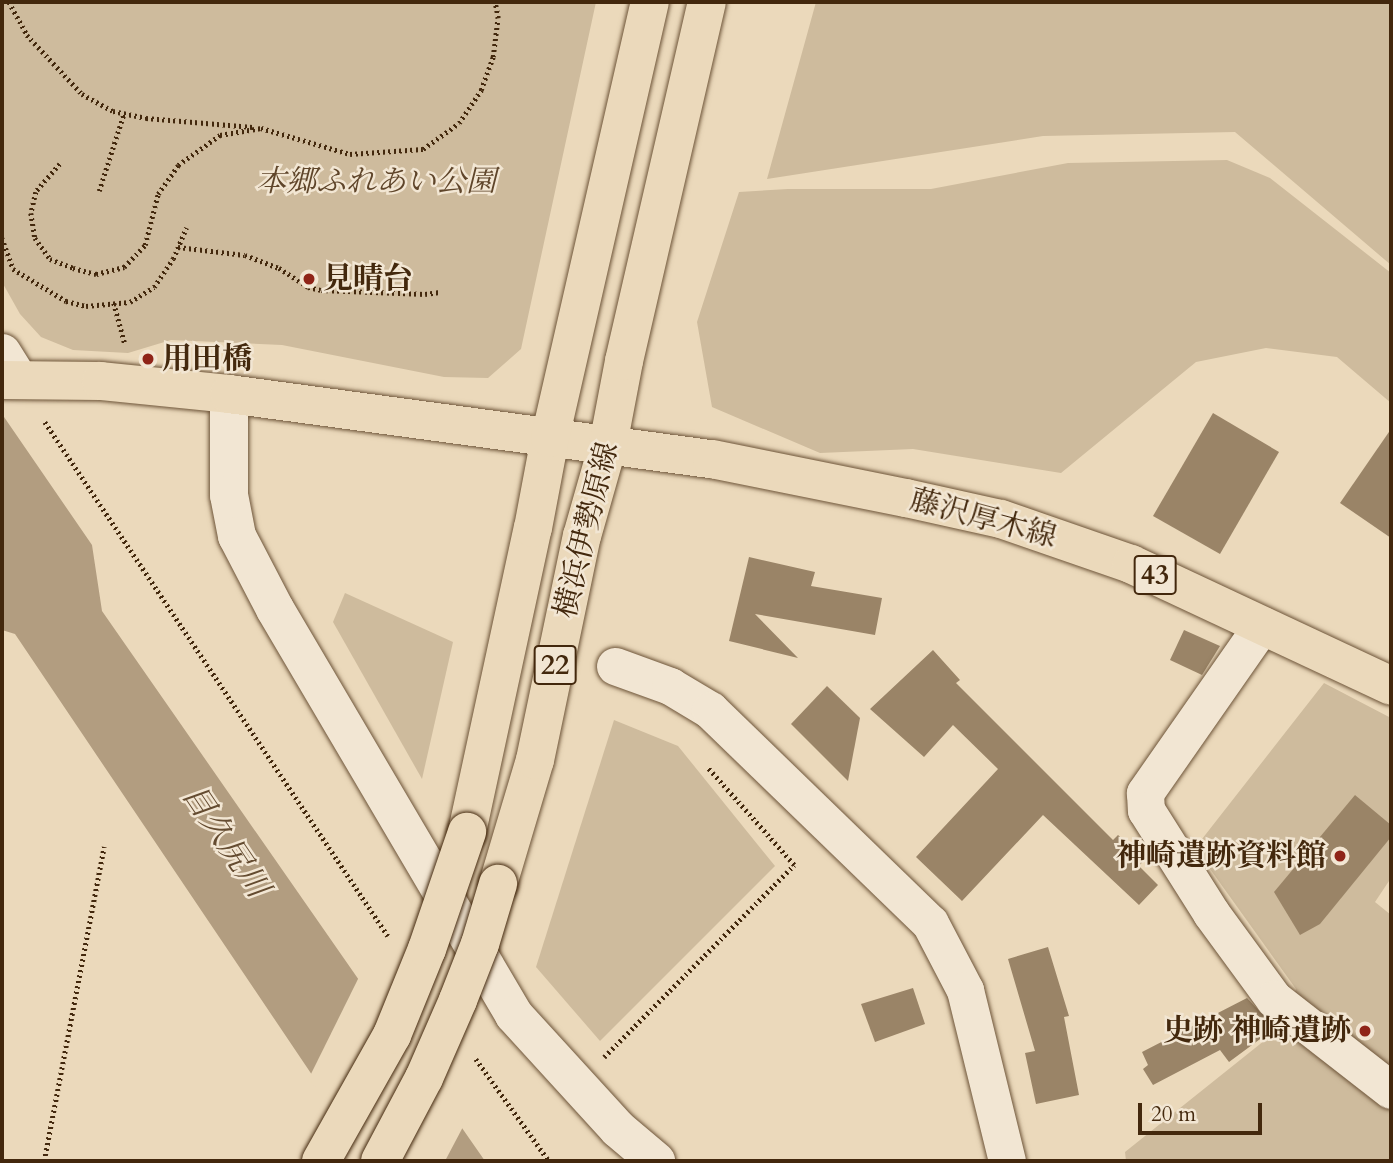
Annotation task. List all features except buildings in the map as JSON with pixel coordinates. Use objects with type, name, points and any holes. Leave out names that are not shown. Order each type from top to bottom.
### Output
[{"type":"main road","name":"横浜伊勢原線","points":[[321,1161],[391,1035],[427,949],[467,832],[550,438],[650,2]]},
{"type":"main road","name":"横浜伊勢原線","points":[[380,1161],[424,1078],[480,944],[535,760],[582,536],[608,445],[624,361],[707,2]]},
{"type":"main road","name":"横浜伊勢原線","points":[[8,372],[229,394],[550,438]]},
{"type":"main road","name":"藤沢厚木線","points":[[550,438],[712,459],[1001,519],[1131,564],[1391,686]]},
{"type":"street","points":[[229,394],[229,495],[237,536],[275,609],[514,1015],[618,1129],[656,1161]]},
{"type":"street","points":[[1262,625],[1145,793],[1146,810],[1211,913],[1273,999],[1391,1090]]},
{"type":"street","points":[[615,666],[670,686],[710,710],[930,923],[965,990],[1007,1161]]},
{"type":"path","points":[[9,2],[27,35],[82,94],[113,111],[209,125],[261,128],[349,154],[423,149],[459,123],[481,90],[493,57],[498,18],[495,2]]},
{"type":"path","points":[[99,191],[124,113]]},
{"type":"path","points":[[60,164],[36,192],[31,212],[35,239],[50,259],[96,274],[124,267],[145,245],[158,194],[178,165],[220,135],[261,128]]},
{"type":"path","points":[[2,238],[13,269],[38,287],[66,301],[86,306],[130,302],[154,287],[186,228]]},
{"type":"path","points":[[178,247],[245,255],[279,268],[308,288],[425,294],[440,292]]},
{"type":"path","points":[[114,303],[128,354]]},
{"type":"path","points":[[44,420],[393,943]]},
{"type":"path","points":[[594,1067],[794,865],[701,760],[730,728]]},
{"type":"path","points":[[44,1161],[104,847]]},
{"type":"path","points":[[471,1052],[549,1161]]},
{"type":"green space","name":"本郷ふれあい公園","points":[[2,2],[596,2],[521,349],[488,378],[444,377],[282,345],[171,340],[128,353],[73,350],[41,337],[20,314],[2,282]]},
{"type":"green space","points":[[816,2],[1391,2],[1391,265],[1235,132],[1043,136],[767,179]]},
{"type":"green space","points":[[1227,160],[1270,178],[1391,273],[1391,403],[1337,357],[1266,348],[1196,362],[1061,473],[913,449],[820,453],[712,407],[697,322],[739,192],[788,189],[931,189],[1068,163]]},
{"type":"green space","points":[[345,593],[453,642],[422,779],[333,622]]},
{"type":"green space","points":[[1324,683],[1391,718],[1391,878],[1375,902],[1391,915],[1391,1161],[1126,1161],[1125,1152],[1285,1024],[1296,989],[1195,848]]},
{"type":"green space","points":[[614,720],[678,746],[775,866],[600,1041],[536,967]]},
{"type":"water","name":"目久尻川","points":[[2,414],[92,545],[102,611],[485,1161],[370,1161],[15,634],[2,630]]},
{"type":"pier","points":[[360,975],[464,1125],[445,1161],[366,1161],[309,1078]]},
{"type":"place","name":"見晴台","points":[[309,279]]},
{"type":"place","name":"用田橋","points":[[148,359]]},
{"type":"place","name":"神崎遺跡資料館","points":[[1340,856]]},
{"type":"place","name":"史跡 神崎遺跡","points":[[1365,1031]]}]
